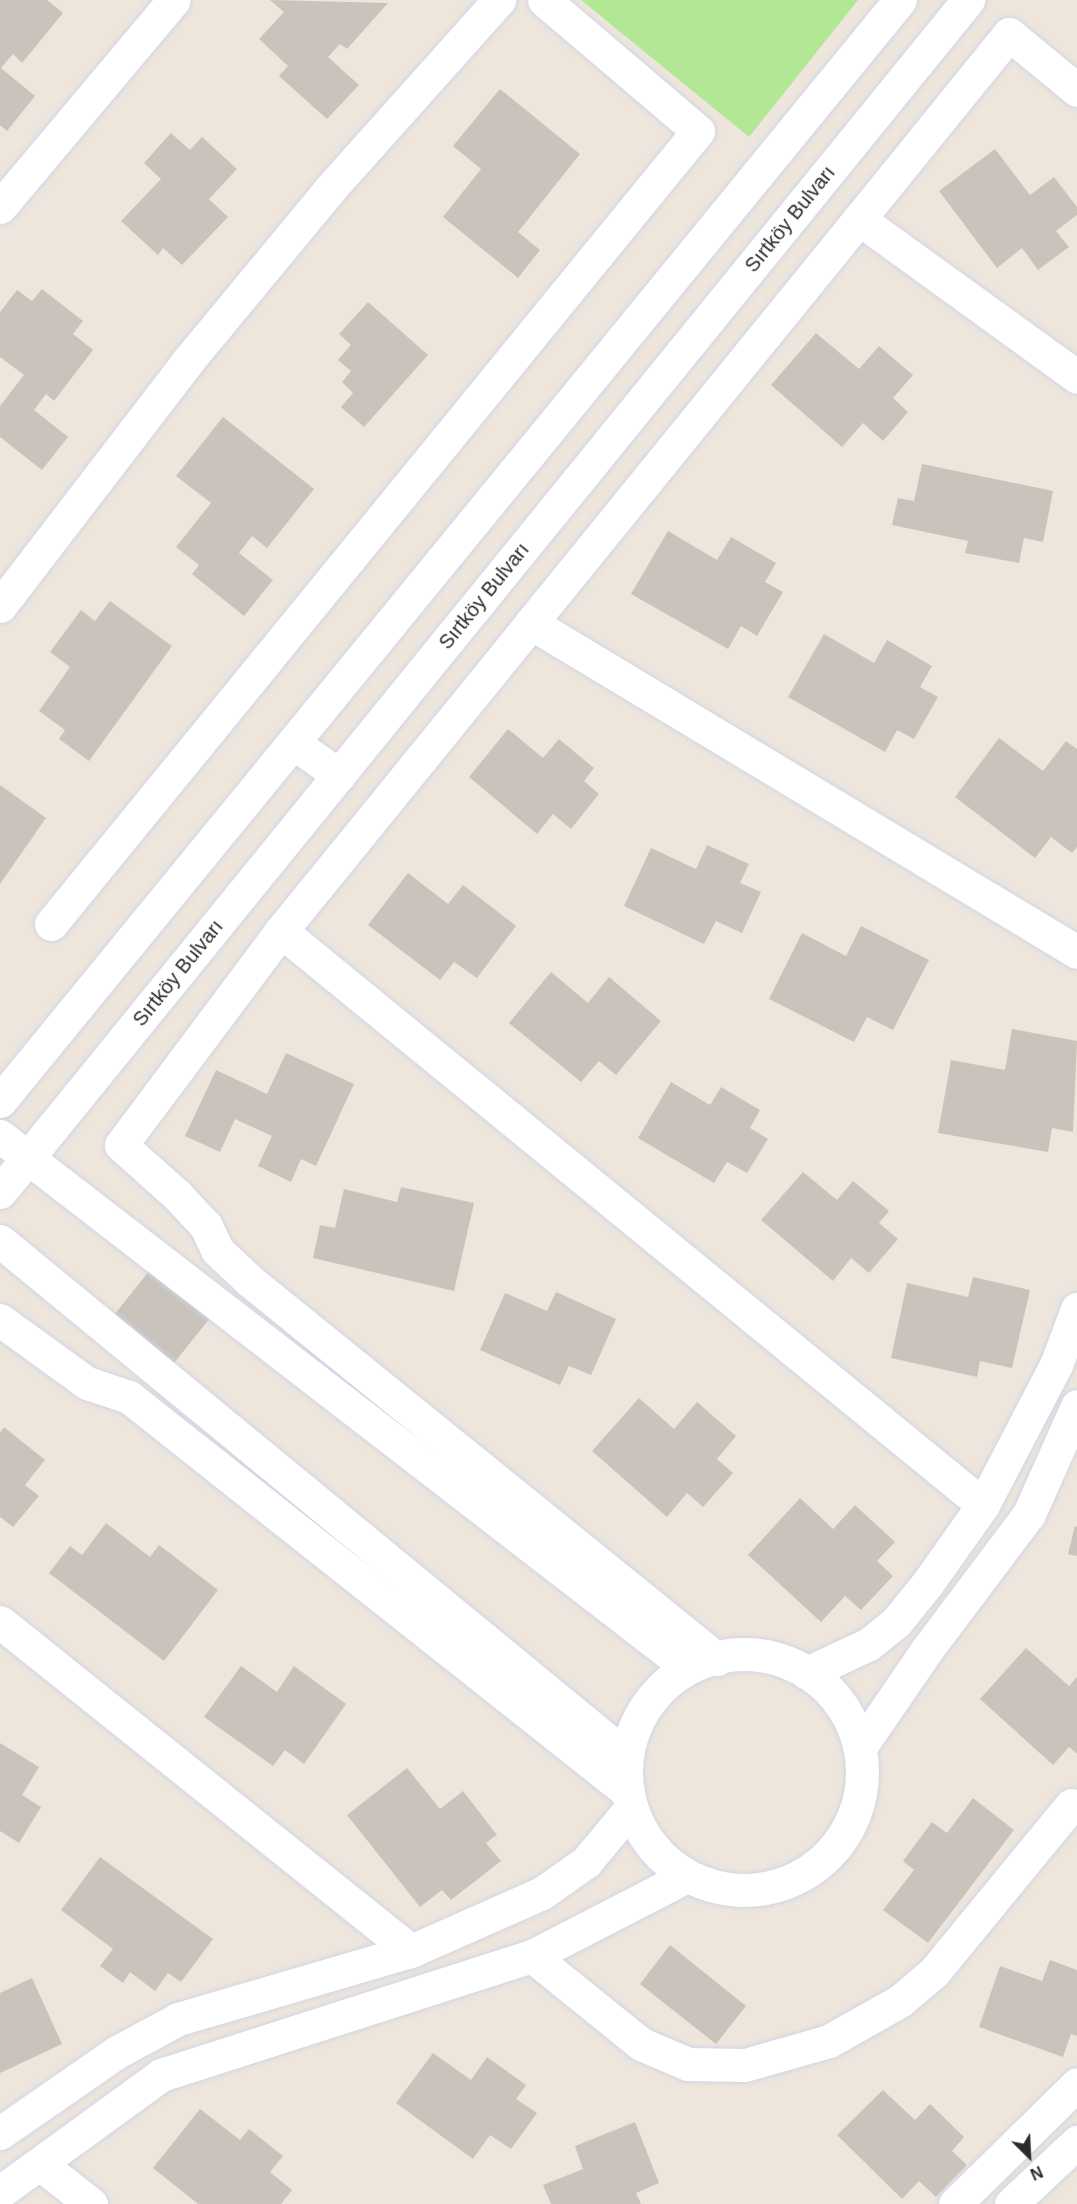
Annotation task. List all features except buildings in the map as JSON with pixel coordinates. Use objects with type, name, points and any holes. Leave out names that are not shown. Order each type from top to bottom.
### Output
[{"type":"street","points":[[0,207],[174,0]]},
{"type":"street","points":[[0,606],[187,362],[307,216],[499,0]]},
{"type":"street","points":[[51,924],[698,130],[544,0]]},
{"type":"street","points":[[0,1101],[900,0]]},
{"type":"street","name":"Sırtköy Bulvarı","points":[[0,1192],[968,0]]},
{"type":"street","points":[[702,1663],[250,1281],[217,1250],[207,1226],[121,1145],[281,931],[1009,34],[1077,90]]},
{"type":"street","points":[[859,219],[1077,377]]},
{"type":"street","points":[[531,623],[1077,952]]},
{"type":"street","points":[[293,742],[339,775]]},
{"type":"street","points":[[281,931],[983,1505]]},
{"type":"street","points":[[0,1136],[702,1663]]},
{"type":"street","points":[[0,1241],[625,1755]]},
{"type":"street","points":[[807,1673],[869,1644],[897,1621],[983,1505],[1056,1365],[1077,1309]]},
{"type":"street","points":[[0,1320],[87,1383],[129,1397],[629,1800]]},
{"type":"street","points":[[861,1746],[926,1651],[1029,1514],[1077,1406]]},
{"type":"street","points":[[0,1622],[411,1951]]},
{"type":"street","points":[[740,1652],[794,1663],[807,1673],[837,1697],[861,1746],[861,1801],[836,1849],[791,1882],[737,1892],[685,1877],[651,1848],[629,1800],[625,1755],[646,1703],[702,1663],[740,1652]]},
{"type":"street","points":[[0,2133],[117,2052],[178,2019],[411,1951],[542,1893],[586,1862],[629,1800]]},
{"type":"street","points":[[532,1956],[641,2044],[688,2064],[745,2065],[818,2044],[900,2001],[934,1972],[1071,1804]]},
{"type":"street","points":[[0,2192],[161,2074],[532,1956],[685,1877]]},
{"type":"street","points":[[955,2204],[1077,2084]]},
{"type":"street","points":[[1011,2204],[1077,2142]]},
{"type":"street","points":[[40,2164],[91,2204]]},
{"type":"green space","points":[[581,0],[858,0],[749,137]]}]
